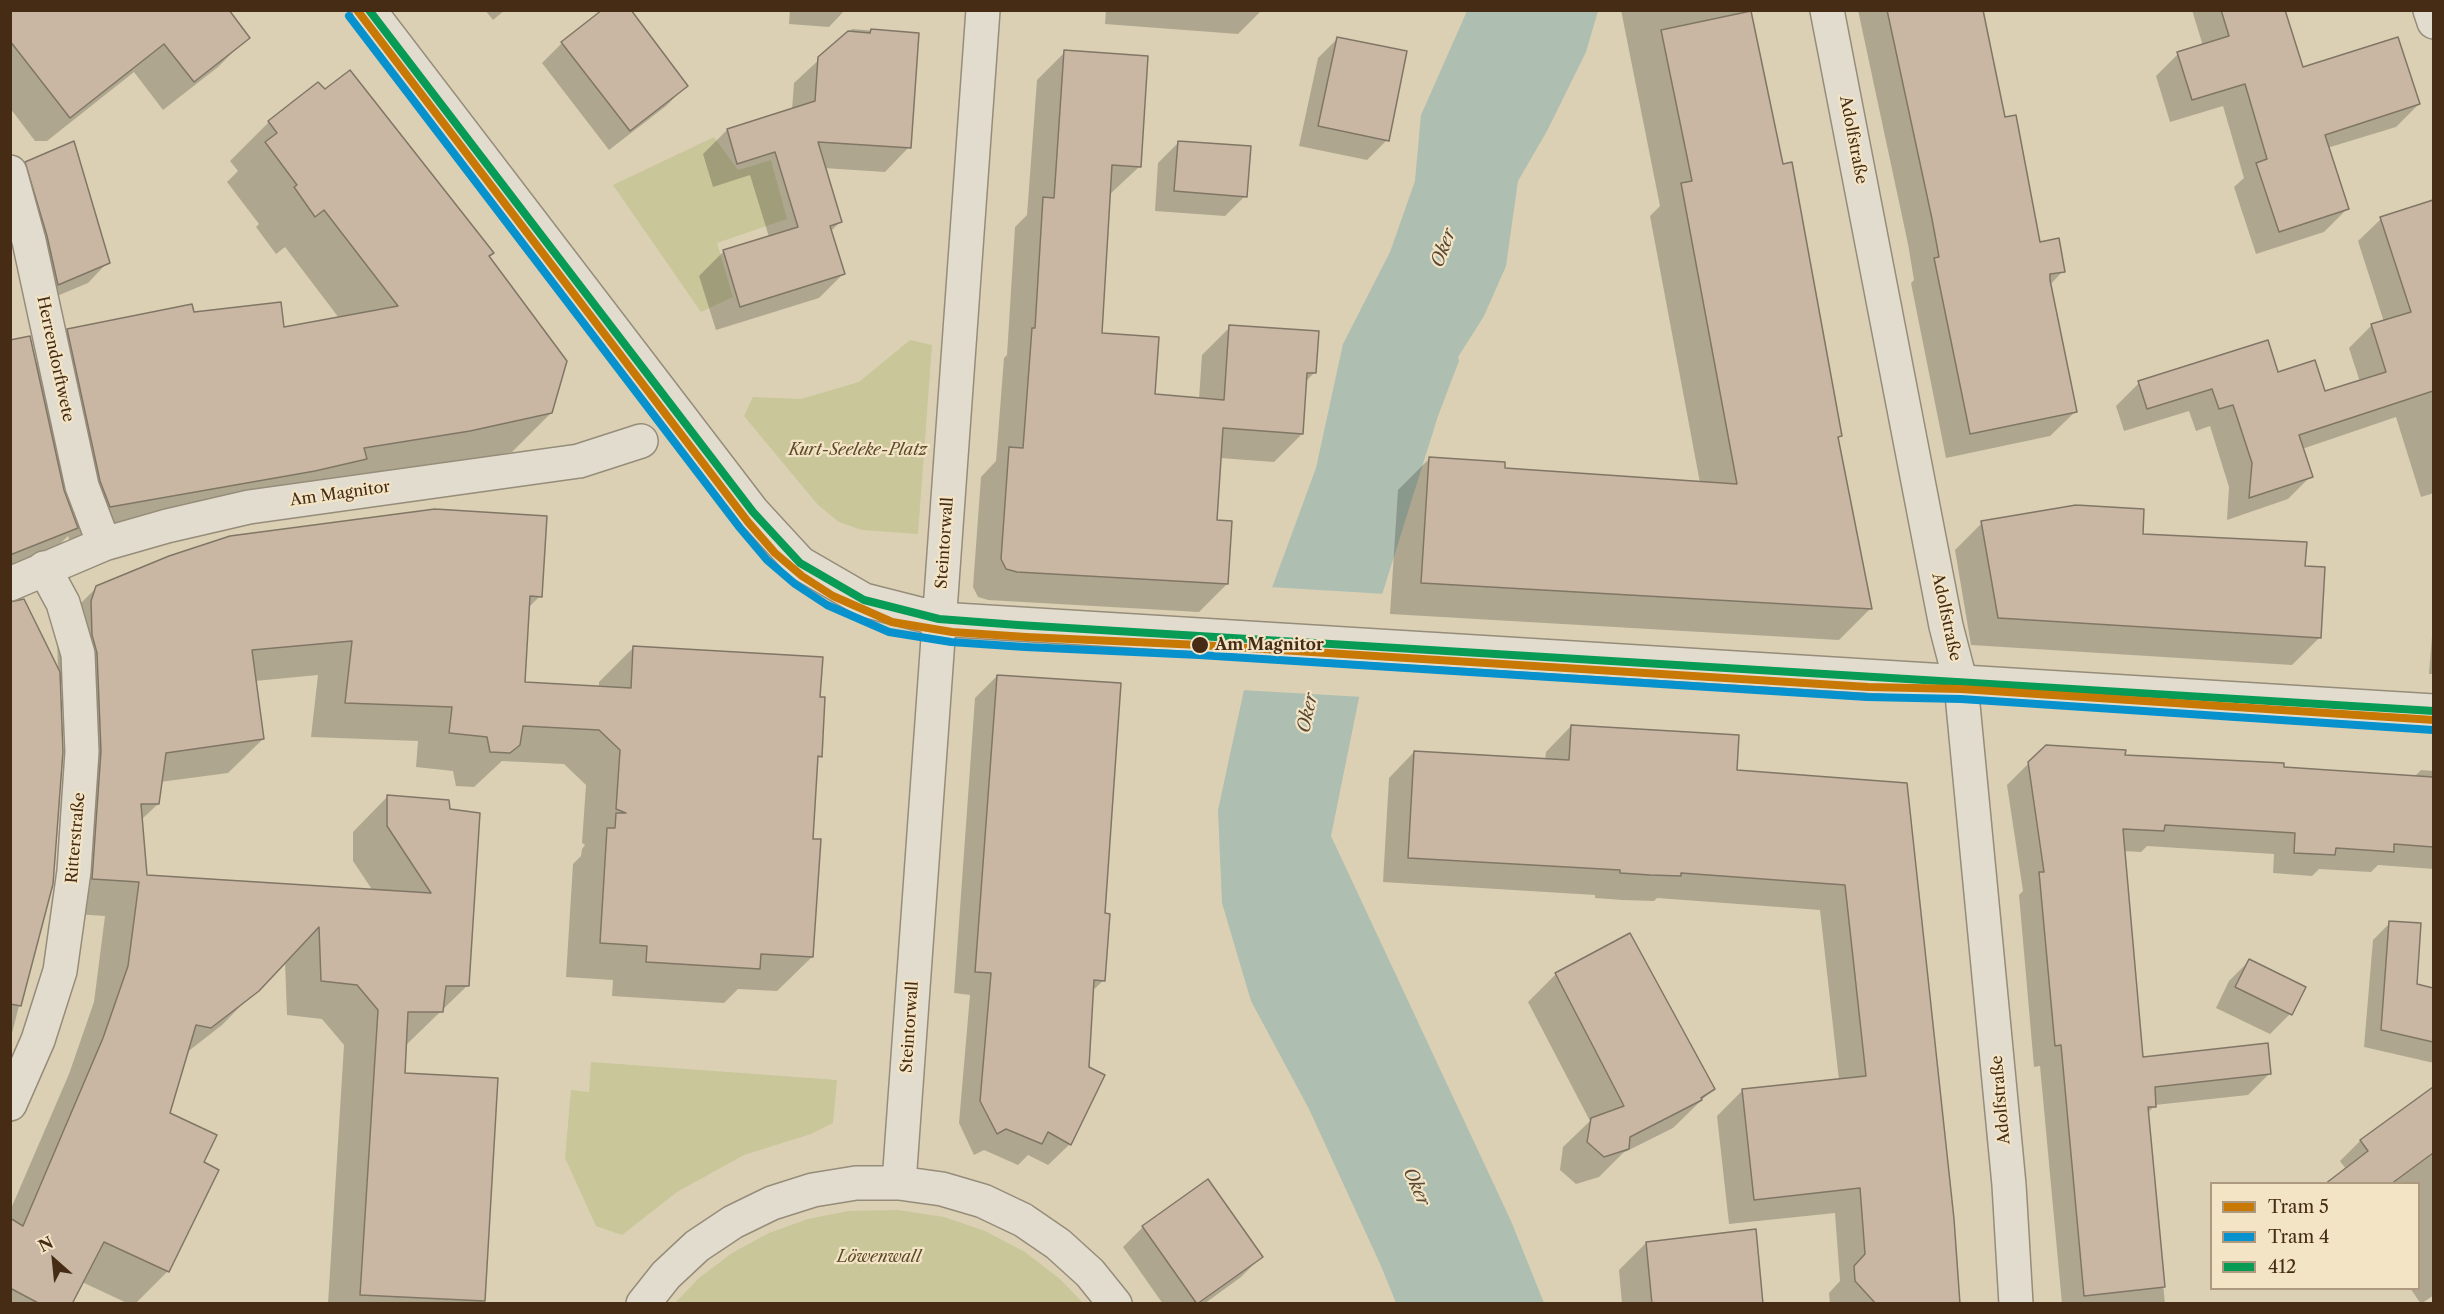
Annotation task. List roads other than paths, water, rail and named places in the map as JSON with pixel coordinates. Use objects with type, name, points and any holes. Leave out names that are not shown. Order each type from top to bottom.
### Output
[{"type":"street","points":[[369,10],[753,512],[800,563],[864,600],[939,619],[1961,684],[2433,711]]},
{"type":"street","name":"Steintorwall","points":[[899,1183],[983,10]]},
{"type":"street","name":"Adolfstraße","points":[[1827,10],[1946,626],[1961,684],[2009,1185],[2016,1304]]},
{"type":"street","points":[[2430,10],[2433,22]]},
{"type":"street","name":"Herrendorftwete","points":[[10,172],[30,241],[82,486],[104,544]]},
{"type":"street","name":"Am Magnitor","points":[[10,584],[104,544],[167,526],[249,507],[579,461],[641,441]]},
{"type":"street","name":"Ritterstraße","points":[[10,1104],[38,1040],[60,970],[74,871],[82,752],[78,654],[63,603],[44,568]]},
{"type":"street","points":[[644,1304],[666,1275],[697,1246],[733,1222],[772,1203],[813,1190],[856,1183],[899,1183],[942,1189],[983,1201],[1023,1220],[1058,1244],[1090,1273],[1115,1304]]},
{"type":"water","name":"Oker","points":[[1467,11],[1598,11],[1586,52],[1547,131],[1518,181],[1506,266],[1484,316],[1458,357],[1459,361],[1438,416],[1376,614],[1331,836],[1511,1221],[1544,1303],[1396,1303],[1309,1109],[1251,1001],[1222,903],[1218,810],[1247,676],[1266,604],[1316,468],[1343,344],[1390,252],[1415,181],[1421,115]]},
{"type":"tram line","name":"5","points":[[357,10],[748,522],[775,553],[802,576],[833,596],[892,622],[952,632],[1026,637],[1200,645],[1868,687],[1961,689],[2434,720]]},
{"type":"tram line","name":"4","points":[[349,16],[740,528],[767,560],[795,584],[827,605],[889,632],[951,642],[1025,647],[1199,655],[1867,697],[1961,699],[2433,730]]},
{"type":"place","name":"Am Magnitor","points":[[1200,645]]},
{"type":"park label","name":"Kurt-Seeleke-Platz","points":[[858,450]]},
{"type":"park label","name":"Löwenwall","points":[[879,1257]]}]
